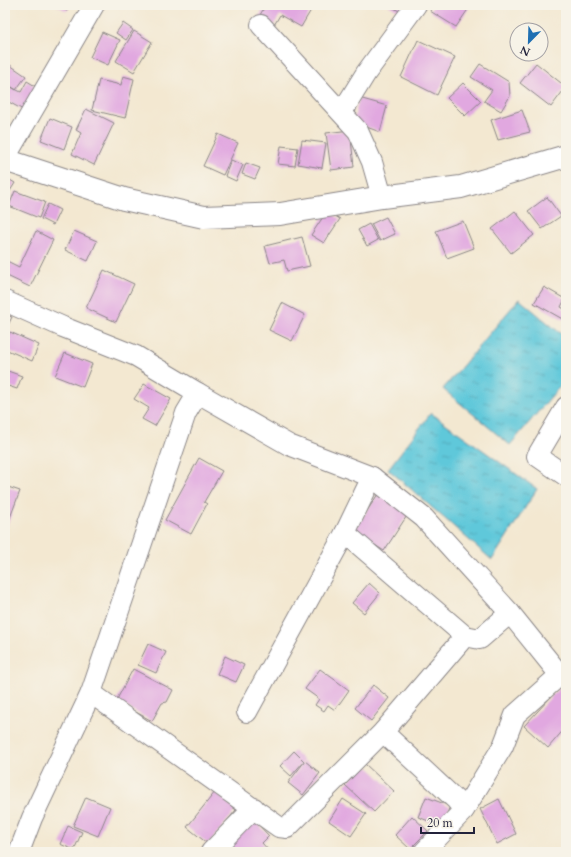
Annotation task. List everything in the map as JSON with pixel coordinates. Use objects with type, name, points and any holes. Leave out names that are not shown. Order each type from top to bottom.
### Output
[{"type":"main road","points":[[5,159],[124,199],[204,217],[280,214],[382,197],[461,187],[566,156]]},
{"type":"street","points":[[5,159],[94,5]]},
{"type":"street","points":[[342,112],[366,73],[416,5]]},
{"type":"street","points":[[261,24],[358,131],[366,147],[382,197]]},
{"type":"street","points":[[5,301],[63,327],[136,356],[289,445],[372,478],[424,518],[510,613],[563,676],[516,715],[503,746],[464,810],[424,852]]},
{"type":"street","points":[[19,852],[32,818],[91,693],[186,413],[198,393]]},
{"type":"street","points":[[566,407],[537,456],[566,476]]},
{"type":"street","points":[[248,712],[345,533],[372,478]]},
{"type":"street","points":[[345,533],[465,636],[480,639],[510,613]]},
{"type":"street","points":[[91,693],[279,827],[287,828],[384,732],[465,636]]},
{"type":"street","points":[[384,732],[456,800],[464,810]]},
{"type":"street","points":[[211,852],[254,808]]},
{"type":"water","points":[[519,299],[566,338],[566,379],[510,445],[443,389]]},
{"type":"water","points":[[431,413],[537,489],[492,560],[388,469]]},
{"type":"building","points":[[56,5],[70,5],[67,11]]},
{"type":"building","points":[[266,5],[314,5],[301,27],[280,15],[273,27],[258,18]]},
{"type":"building","points":[[388,5],[406,5],[403,13]]},
{"type":"building","points":[[434,5],[465,5],[469,8],[456,27],[430,11]]},
{"type":"building","points":[[123,23],[133,30],[126,40],[116,33]]},
{"type":"building","points":[[134,31],[152,42],[134,72],[116,61]]},
{"type":"building","points":[[102,32],[120,40],[108,65],[90,57]]},
{"type":"building","points":[[418,40],[455,57],[437,95],[401,77]]},
{"type":"building","points":[[7,63],[26,76],[16,90],[5,82],[5,66]]},
{"type":"building","points":[[536,63],[566,87],[551,107],[520,83]]},
{"type":"building","points":[[480,64],[509,82],[510,96],[501,111],[484,101],[492,90],[471,77]]},
{"type":"building","points":[[123,76],[134,79],[125,118],[92,110],[99,80],[121,85]]},
{"type":"building","points":[[27,81],[40,89],[27,112],[5,100],[5,84],[21,92]]},
{"type":"building","points":[[463,83],[481,101],[465,116],[447,98]]},
{"type":"building","points":[[359,98],[387,106],[380,132],[353,122]]},
{"type":"building","points":[[86,109],[114,123],[94,165],[72,154],[81,133],[76,130]]},
{"type":"building","points":[[522,110],[530,132],[498,140],[491,120]]},
{"type":"building","points":[[50,118],[72,127],[64,149],[41,140]]},
{"type":"building","points":[[350,130],[354,167],[331,170],[326,133]]},
{"type":"building","points":[[218,134],[238,143],[223,175],[203,166]]},
{"type":"building","points":[[302,140],[326,143],[322,168],[298,164]]},
{"type":"building","points":[[281,146],[298,148],[295,166],[278,164]]},
{"type":"building","points":[[231,160],[243,165],[236,181],[225,176]]},
{"type":"building","points":[[246,163],[260,168],[255,179],[242,174]]},
{"type":"building","points":[[5,177],[15,183],[5,199]]},
{"type":"building","points":[[15,191],[45,202],[39,218],[9,206]]},
{"type":"building","points":[[547,197],[561,216],[542,229],[528,211]]},
{"type":"building","points":[[48,204],[60,210],[53,225],[41,219]]},
{"type":"building","points":[[327,211],[340,219],[324,243],[311,235]]},
{"type":"building","points":[[515,211],[534,235],[511,253],[492,229]]},
{"type":"building","points":[[386,217],[395,234],[380,241],[371,224]]},
{"type":"building","points":[[463,221],[474,248],[447,258],[436,231]]},
{"type":"building","points":[[369,224],[378,240],[367,246],[358,230]]},
{"type":"building","points":[[36,231],[53,240],[30,287],[5,275],[5,260],[19,267]]},
{"type":"building","points":[[74,231],[97,241],[88,261],[65,250]]},
{"type":"building","points":[[302,237],[310,266],[287,271],[284,260],[270,263],[265,246]]},
{"type":"building","points":[[104,270],[134,284],[116,322],[86,308]]},
{"type":"building","points":[[544,287],[565,299],[561,307],[566,310],[566,321],[534,303]]},
{"type":"building","points":[[282,303],[305,315],[292,341],[269,330]]},
{"type":"building","points":[[5,314],[12,317],[5,331]]},
{"type":"building","points":[[10,332],[39,345],[32,361],[5,349],[5,342]]},
{"type":"building","points":[[65,353],[92,364],[83,387],[55,376]]},
{"type":"building","points":[[5,370],[22,376],[17,389],[5,385]]},
{"type":"building","points":[[144,384],[171,399],[155,426],[142,419],[149,408],[134,399]]},
{"type":"building","points":[[199,458],[222,471],[204,502],[207,504],[191,534],[165,520]]},
{"type":"building","points":[[5,486],[20,491],[5,531]]},
{"type":"building","points":[[380,491],[410,511],[384,551],[354,531]]},
{"type":"building","points":[[369,583],[380,593],[364,613],[352,603]]},
{"type":"building","points":[[148,644],[166,652],[156,673],[138,665]]},
{"type":"building","points":[[225,656],[244,665],[236,682],[217,674]]},
{"type":"building","points":[[133,669],[173,690],[167,702],[162,703],[152,721],[116,701]]},
{"type":"building","points":[[320,669],[349,690],[335,710],[328,705],[324,711],[315,705],[319,699],[305,689]]},
{"type":"building","points":[[373,685],[389,698],[371,721],[355,708]]},
{"type":"building","points":[[562,685],[566,689],[566,727],[548,748],[524,726]]},
{"type":"building","points":[[294,751],[304,761],[291,776],[280,766]]},
{"type":"building","points":[[305,761],[320,773],[303,795],[288,783]]},
{"type":"building","points":[[365,764],[394,791],[374,812],[345,785]]},
{"type":"building","points":[[215,792],[236,810],[208,844],[187,827]]},
{"type":"building","points":[[86,797],[110,807],[98,836],[73,826]]},
{"type":"building","points":[[426,797],[450,806],[442,826],[418,817]]},
{"type":"building","points":[[343,799],[366,814],[351,836],[329,821]]},
{"type":"building","points":[[499,799],[516,834],[497,844],[480,809]]},
{"type":"building","points":[[412,816],[428,831],[410,849],[395,835]]},
{"type":"building","points":[[255,821],[269,836],[262,843],[270,852],[237,852],[230,844]]},
{"type":"building","points":[[68,826],[82,832],[74,850],[60,844]]}]
